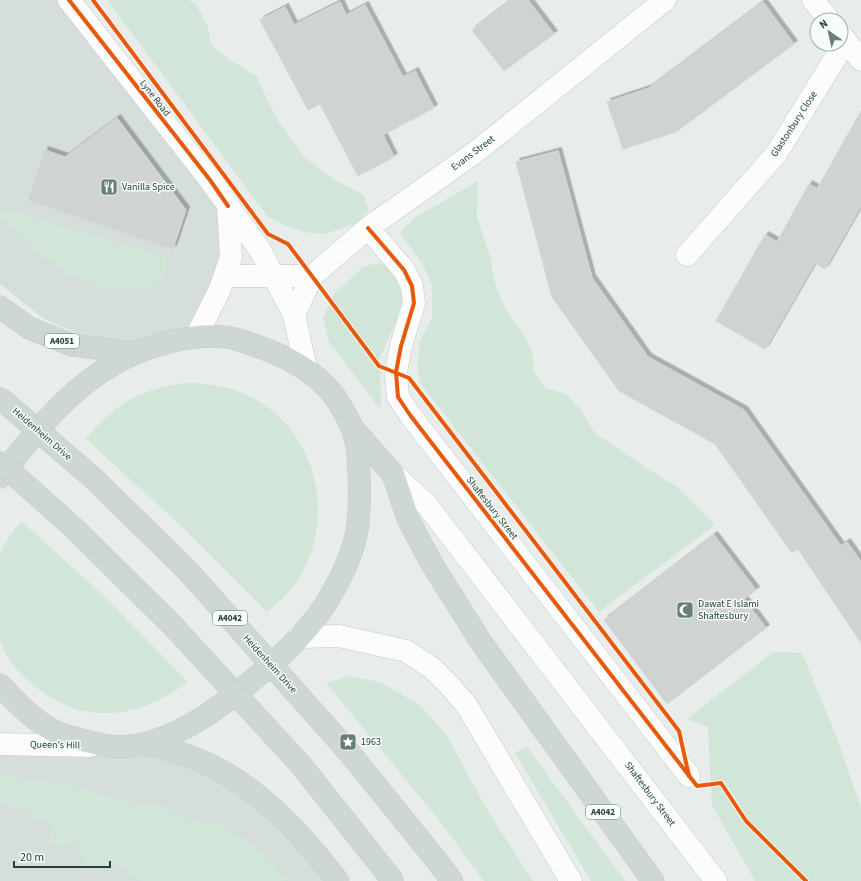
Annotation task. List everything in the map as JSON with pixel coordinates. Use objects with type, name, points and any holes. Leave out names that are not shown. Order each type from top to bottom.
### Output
[{"type":"main road","name":"A4051","points":[[0,307],[30,328],[72,345],[132,353]]},
{"type":"main road","points":[[0,477],[41,425],[79,387],[132,353],[166,343],[196,337],[232,338],[270,350],[306,369],[334,396],[354,430],[360,480],[357,534],[341,577],[323,608],[298,638],[264,671],[223,704],[187,727],[147,744]]},
{"type":"main road","name":"Heidenheim Drive","points":[[0,398],[93,478],[187,570],[348,751],[452,881]]},
{"type":"main road","name":"Shaftesbury Street","points":[[354,430],[394,474]]},
{"type":"main road","points":[[0,462],[75,529],[173,626],[301,765],[393,881]]},
{"type":"main road","name":"A4042","points":[[394,474],[408,519],[432,564],[481,642],[653,881]]},
{"type":"main road","points":[[0,685],[21,707],[55,732],[110,746],[147,744],[194,758],[237,780],[289,822],[338,881]]},
{"type":"street","name":"Lyne Road","points":[[69,0],[210,180],[260,250],[276,277],[294,315],[306,369]]},
{"type":"street","name":"Evans Street","points":[[294,315],[312,276],[368,228],[477,151],[665,0]]},
{"type":"street","points":[[813,0],[823,12]]},
{"type":"street","points":[[849,45],[861,60]]},
{"type":"street","name":"Glastonbury Close","points":[[687,255],[776,154],[835,52]]},
{"type":"street","points":[[196,337],[225,276],[231,257],[228,206]]},
{"type":"street","name":"Shaftesbury Street","points":[[368,228],[404,270],[412,286],[414,303],[401,346],[396,372],[398,397],[410,415],[689,776]]},
{"type":"street","points":[[225,276],[312,276]]},
{"type":"street","name":"Shaftesbury Street","points":[[394,474],[427,505],[716,881]]},
{"type":"street","points":[[298,638],[339,636],[375,642],[406,651],[432,668],[467,706],[571,881]]},
{"type":"street","name":"Queen's Hill","points":[[0,744],[110,746]]},
{"type":"shaded area","points":[[0,0],[69,0],[210,180],[231,257],[196,337],[133,353],[79,334],[44,319],[0,284]]},
{"type":"shaded area","points":[[0,744],[147,744],[237,780],[338,881],[0,881]]},
{"type":"green space","points":[[107,0],[189,0],[195,3],[208,27],[211,44],[229,59],[256,76],[278,121],[304,157],[335,180],[364,195],[369,210],[357,223],[325,234],[309,233],[286,226],[268,217]]},
{"type":"green space","points":[[478,181],[477,216],[491,260],[495,284],[506,310],[518,326],[532,350],[534,371],[545,388],[566,394],[581,410],[594,432],[677,487],[715,525],[599,612],[420,383],[417,366],[420,341],[432,318],[432,286],[423,265],[400,233],[414,218]]},
{"type":"green space","points":[[10,210],[166,257],[166,273],[155,285],[144,289],[131,290],[98,288],[58,267],[0,219],[0,212]]},
{"type":"green space","points":[[381,263],[394,273],[402,291],[402,309],[380,357],[381,410],[329,342],[323,318],[334,294],[364,266]]},
{"type":"green space","points":[[183,383],[206,384],[228,388],[256,400],[280,417],[298,439],[310,464],[317,492],[318,521],[312,549],[297,582],[285,596],[267,612],[180,525],[86,439],[107,416],[128,400],[153,390]]},
{"type":"green space","points":[[21,521],[102,594],[188,682],[169,695],[149,704],[129,711],[109,713],[89,712],[69,707],[50,697],[26,679],[4,651],[0,639],[0,557],[6,543]]},
{"type":"green space","points":[[773,652],[802,653],[837,738],[861,808],[861,881],[755,881],[712,805],[708,727],[687,719]]},
{"type":"green space","points":[[349,676],[380,682],[420,705],[446,734],[489,813],[533,881],[484,881],[439,820],[326,683]]},
{"type":"green space","points":[[527,747],[625,881],[591,881],[515,753]]},
{"type":"green space","points":[[0,775],[75,786],[128,801],[159,805],[195,821],[218,823],[241,837],[273,865],[286,881],[141,881],[126,873],[118,863],[102,868],[86,867],[76,842],[58,848],[49,838],[51,826],[23,811],[0,802]]},
{"type":"building","points":[[511,0],[528,0],[554,34],[504,71],[472,30]]},
{"type":"building","points":[[340,2],[346,15],[365,5],[403,77],[415,71],[434,108],[383,135],[394,157],[358,176],[320,104],[308,110],[260,20],[285,7],[294,25]]},
{"type":"building","points":[[763,2],[794,44],[676,132],[623,149],[607,102],[649,88]]},
{"type":"building","points":[[861,111],[861,206],[825,269],[815,263],[765,349],[716,321],[765,235],[777,242],[809,184],[817,189]]},
{"type":"building","points":[[117,118],[186,210],[173,249],[28,200],[45,150],[65,157]]},
{"type":"building","points":[[558,151],[592,278],[648,357],[744,410],[841,546],[847,542],[861,562],[861,643],[798,549],[792,553],[715,444],[619,391],[552,297],[516,162]]},
{"type":"building","name":"Dawat E Islami Shaftesbury","points":[[714,535],[756,590],[744,599],[766,628],[667,704],[604,620]]},
{"type":"cycle path","points":[[69,0],[210,180],[228,206]]},
{"type":"cycle path","points":[[93,0],[268,234],[288,244],[379,366],[409,378],[679,731],[689,776]]},
{"type":"cycle path","points":[[368,228],[404,270],[412,286],[414,303],[401,346],[396,372],[398,397],[410,415],[697,786],[721,783],[746,821],[806,881]]},
{"type":"place","name":"Vanilla Spice","points":[[109,187]]},
{"type":"place","name":"Dawat E Islami Shaftesbury","points":[[685,610]]},
{"type":"place","name":"1963","points":[[348,742]]}]
